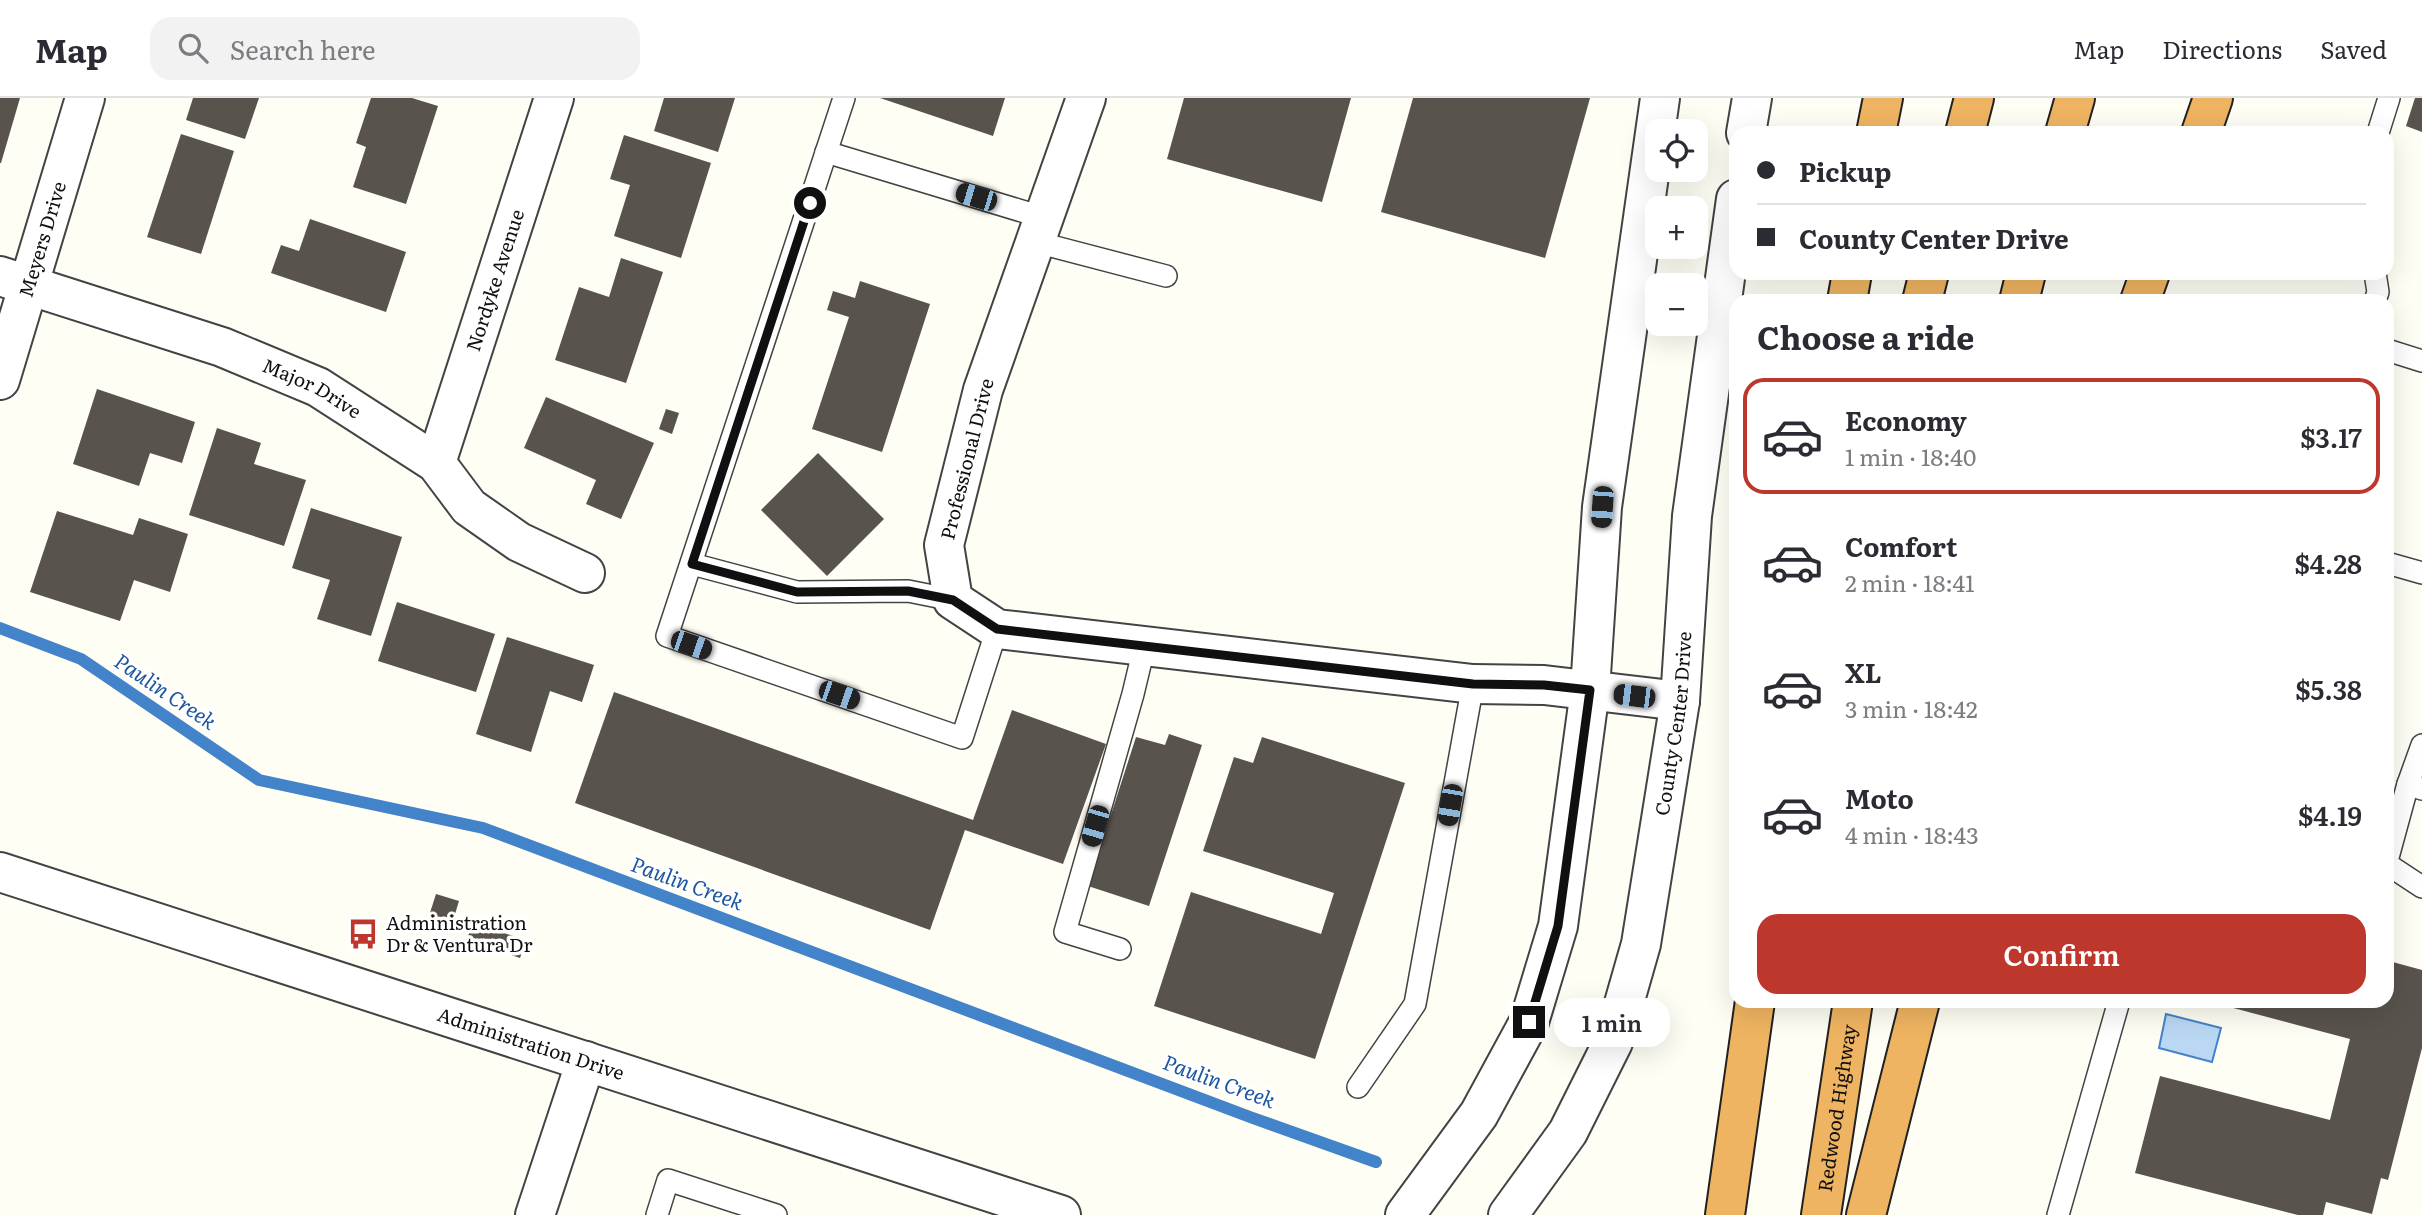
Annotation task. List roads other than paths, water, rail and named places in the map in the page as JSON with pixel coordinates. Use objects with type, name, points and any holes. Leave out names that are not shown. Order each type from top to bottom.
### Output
[{"type":"highway","points":[[1877,126],[1882,98]]},
{"type":"highway","points":[[1967,126],[1974,98]]},
{"type":"highway","points":[[2067,126],[2075,98]]},
{"type":"highway","points":[[2203,126],[2213,98]]},
{"type":"highway","points":[[1725,1215],[1754,1008]]},
{"type":"highway","name":"Redwood Highway","points":[[1821,1215],[1852,1008]]},
{"type":"highway","points":[[1866,1215],[1918,1008]]},
{"type":"street","name":"Meyers Drive","points":[[0,380],[14,280],[85,98]]},
{"type":"street","name":"Nordyke Avenue","points":[[436,463],[554,98]]},
{"type":"street","name":"Professional Drive","points":[[953,600],[944,545],[983,390],[1086,98]]},
{"type":"street","points":[[1405,1215],[1479,1114],[1529,1022],[1558,926],[1590,690],[1602,507],[1660,98]]},
{"type":"street","points":[[1747,126],[1752,98]]},
{"type":"street","name":"County Center Drive","points":[[1508,1215],[1568,1132],[1613,1042],[1641,944],[1680,701],[1692,516],[1729,249]]},
{"type":"street","name":"Major Drive","points":[[14,280],[222,347],[318,387],[436,463],[469,507],[519,542],[585,573]]},
{"type":"street","points":[[953,600],[997,629],[1143,648],[1473,684],[1544,685],[1680,701]]},
{"type":"street","name":"Administration Drive","points":[[0,872],[1061,1215]]},
{"type":"street","points":[[535,1215],[586,1061]]},
{"type":"lane","points":[[844,98],[667,636],[962,738],[997,629]]},
{"type":"lane","points":[[2380,126],[2389,98]]},
{"type":"lane","points":[[826,152],[1166,276]]},
{"type":"lane","points":[[2394,352],[2422,361]]},
{"type":"lane","points":[[692,564],[797,592],[908,591],[953,600]]},
{"type":"lane","points":[[2394,565],[2422,573]]},
{"type":"lane","points":[[1120,949],[1065,932],[1133,694],[1143,648]]},
{"type":"lane","points":[[1358,1087],[1415,1004],[1473,684]]},
{"type":"lane","points":[[2394,843],[2415,787],[2422,746]]},
{"type":"lane","points":[[2394,867],[2422,887]]},
{"type":"lane","points":[[2058,1215],[2117,1008]]},
{"type":"lane","points":[[657,1215],[668,1180],[776,1215]]},
{"type":"water","points":[[2166,1014],[2221,1028],[2212,1062],[2159,1048]]},
{"type":"waterway","name":"Paulin Creek","points":[[0,628],[81,659],[259,780],[483,828],[1376,1162]]},
{"type":"place","name":"Administration Dr & Ventura Dr","points":[[363,934]]}]
